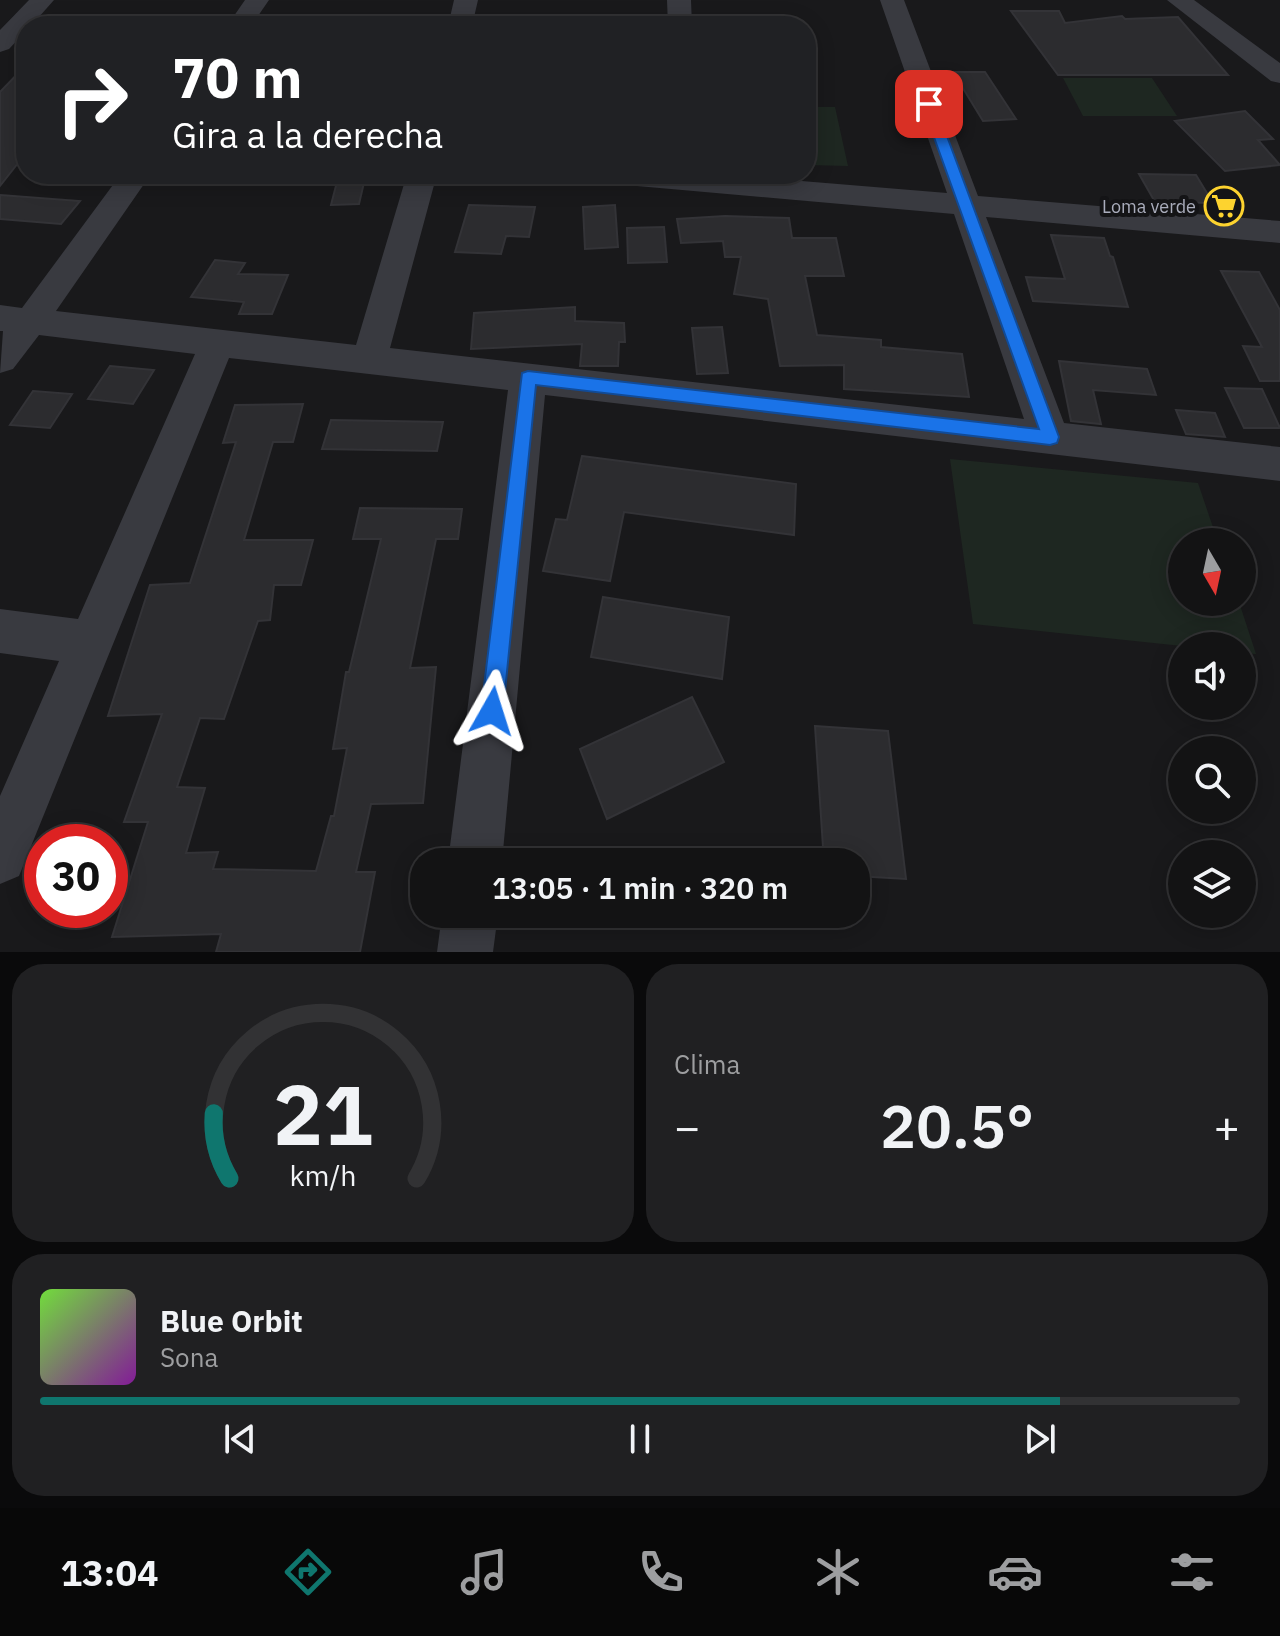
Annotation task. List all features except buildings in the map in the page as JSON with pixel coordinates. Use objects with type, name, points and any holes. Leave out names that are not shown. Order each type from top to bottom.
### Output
[{"type":"street","points":[[27,16],[42,0]]},
{"type":"street","points":[[892,0],[1050,437]]},
{"type":"street","points":[[1179,0],[1280,75]]},
{"type":"street","points":[[0,44],[16,27]]},
{"type":"street","points":[[0,359],[16,320],[128,184]]},
{"type":"street","points":[[369,360],[419,184]]},
{"type":"street","points":[[752,184],[1280,232]]},
{"type":"street","points":[[16,320],[1280,464]]},
{"type":"street","points":[[0,857],[217,343]]},
{"type":"street","points":[[477,848],[528,378]]},
{"type":"street","points":[[0,631],[91,643]]},
{"type":"street","points":[[465,952],[468,928]]},
{"type":"shaded area","points":[[1063,78],[1152,78],[1177,116],[1083,116]]},
{"type":"shaded area","points":[[816,107],[835,107],[848,166],[816,165]]},
{"type":"shaded area","points":[[950,459],[1198,483],[1213,528],[1168,528],[1168,616],[1244,616],[1249,632],[1168,632],[1168,645],[973,624]]},
{"type":"place","name":"Loma verde","points":[[1224,206]]},
{"type":"route","points":[[492,711],[528,378],[1050,437],[929,104]]}]
